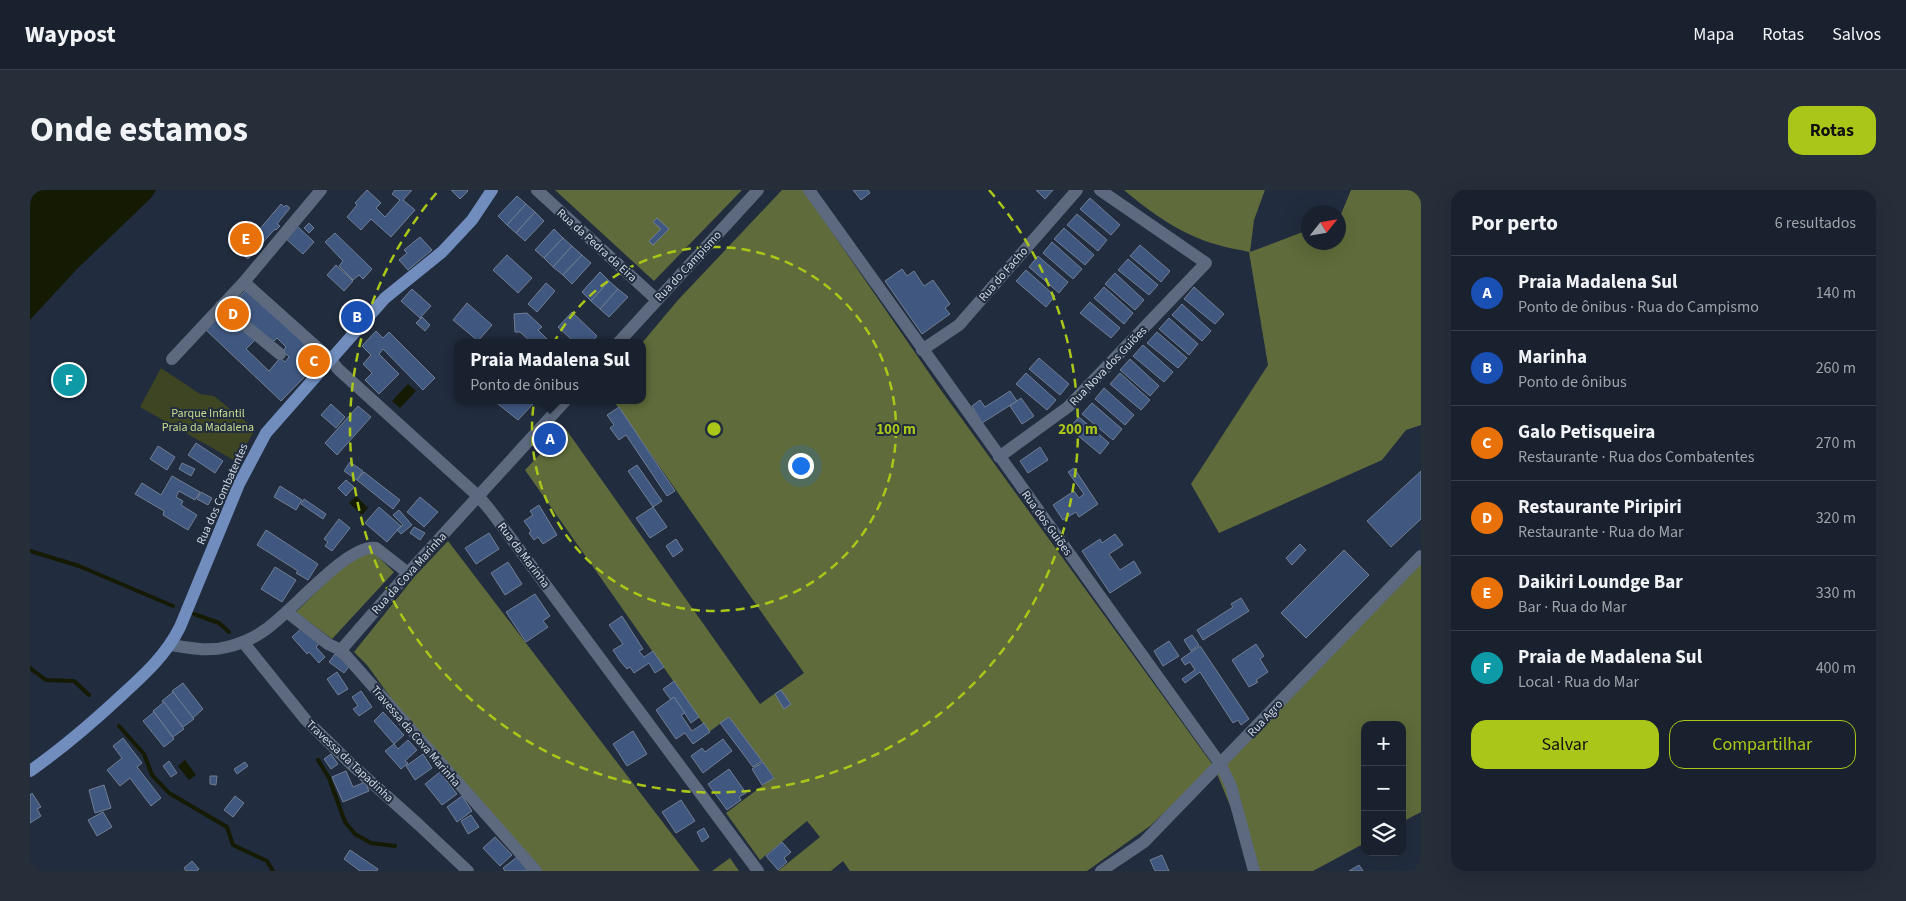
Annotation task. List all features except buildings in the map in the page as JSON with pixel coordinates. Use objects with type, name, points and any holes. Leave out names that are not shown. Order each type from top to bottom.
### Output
[{"type":"main road","name":"Rua dos Combatentes","points":[[30,771],[61,749],[113,703],[149,670],[171,645],[180,628],[238,484],[266,433],[384,298],[442,252],[472,220],[492,190]]},
{"type":"street","points":[[172,359],[244,282],[321,190]]},
{"type":"street","name":"Rua da Pedra da Eira","points":[[537,190],[657,300]]},
{"type":"street","name":"Rua do Campismo","points":[[622,339],[758,190]]},
{"type":"street","name":"Rua dos Guiões","points":[[809,190],[1221,765],[1231,786],[1254,871]]},
{"type":"street","name":"Rua do Facho","points":[[922,350],[959,325],[1077,190]]},
{"type":"street","name":"Rua Nova dos Guiões","points":[[999,457],[1068,407],[1206,263],[1100,190]]},
{"type":"street","name":"Rua da Marinha","points":[[244,282],[330,359],[338,370],[479,496],[758,871]]},
{"type":"street","points":[[222,306],[280,354]]},
{"type":"street","points":[[479,496],[562,404]]},
{"type":"street","name":"Rua da Cova Marinha","points":[[341,650],[479,496]]},
{"type":"street","points":[[171,645],[208,651],[227,648],[243,642],[263,632],[345,559],[370,547],[376,548],[408,573]]},
{"type":"street","name":"Rua Agro","points":[[1101,871],[1144,842],[1221,765],[1421,556]]},
{"type":"street","name":"Travessa da Cova Marinha","points":[[287,612],[328,644],[341,650],[536,871]]},
{"type":"street","name":"Travessa da Tapadinha","points":[[243,642],[305,719],[352,765],[468,871]]},
{"type":"green space","points":[[555,190],[742,190],[654,281]]},
{"type":"green space","points":[[782,190],[803,190],[938,386],[1215,768],[1421,563],[1421,812],[1406,820],[1406,721],[1361,721],[1361,845],[1313,871],[1257,871],[1215,769],[1189,789],[1150,826],[1087,871],[850,871],[843,861],[831,871],[778,871],[820,837],[807,821],[760,860],[726,813],[774,777],[729,717],[709,732],[525,470],[565,428],[760,704],[804,673],[616,404],[646,404],[645,339],[678,300]]},
{"type":"green space","points":[[1124,190],[1265,190],[1254,220],[1250,252],[1301,233],[1301,250],[1346,250],[1345,205],[1351,190],[1421,190],[1421,425],[1406,430],[1382,460],[1219,533],[1191,484],[1268,365],[1249,252],[1219,245],[1191,235],[1145,206]]},
{"type":"green space","name":"Parque Infantil Praia da Madalena","points":[[161,368],[200,394],[214,396],[250,425],[253,433],[237,462],[140,407]]},
{"type":"green space","points":[[448,541],[700,871],[539,871],[415,731],[367,665],[354,652],[415,576]]},
{"type":"green space","points":[[373,552],[394,572],[332,639],[296,612],[349,560]]},
{"type":"green space","points":[[730,858],[739,871],[712,871]]},
{"type":"shaded area","points":[[30,190],[156,190],[151,198],[77,269],[30,320]]},
{"type":"shaded area","points":[[408,384],[416,391],[400,408],[392,401]]},
{"type":"shaded area","points":[[356,496],[368,508],[362,515],[349,503]]},
{"type":"shaded area","points":[[185,760],[196,775],[189,780],[178,766]]},
{"type":"waterway","points":[[30,551],[79,566],[173,606]]},
{"type":"waterway","points":[[194,614],[219,623],[229,632]]},
{"type":"waterway","points":[[30,668],[46,680],[74,681],[89,695]]},
{"type":"waterway","points":[[119,726],[144,754],[152,775],[169,793],[227,827],[233,845],[267,861],[273,871]]},
{"type":"waterway","points":[[318,760],[329,778],[345,822],[355,834],[371,843],[395,846]]},
{"type":"place","name":"Daikiri Loundge Bar","points":[[246,239]]},
{"type":"place","name":"Restaurante Piripiri","points":[[233,314]]},
{"type":"place","name":"Marinha","points":[[357,317]]},
{"type":"place","name":"Galo Petisqueira","points":[[314,361]]},
{"type":"place","name":"Praia de Madalena Sul","points":[[69,380]]},
{"type":"place","name":"Praia Madalena Sul","points":[[550,439]]}]
